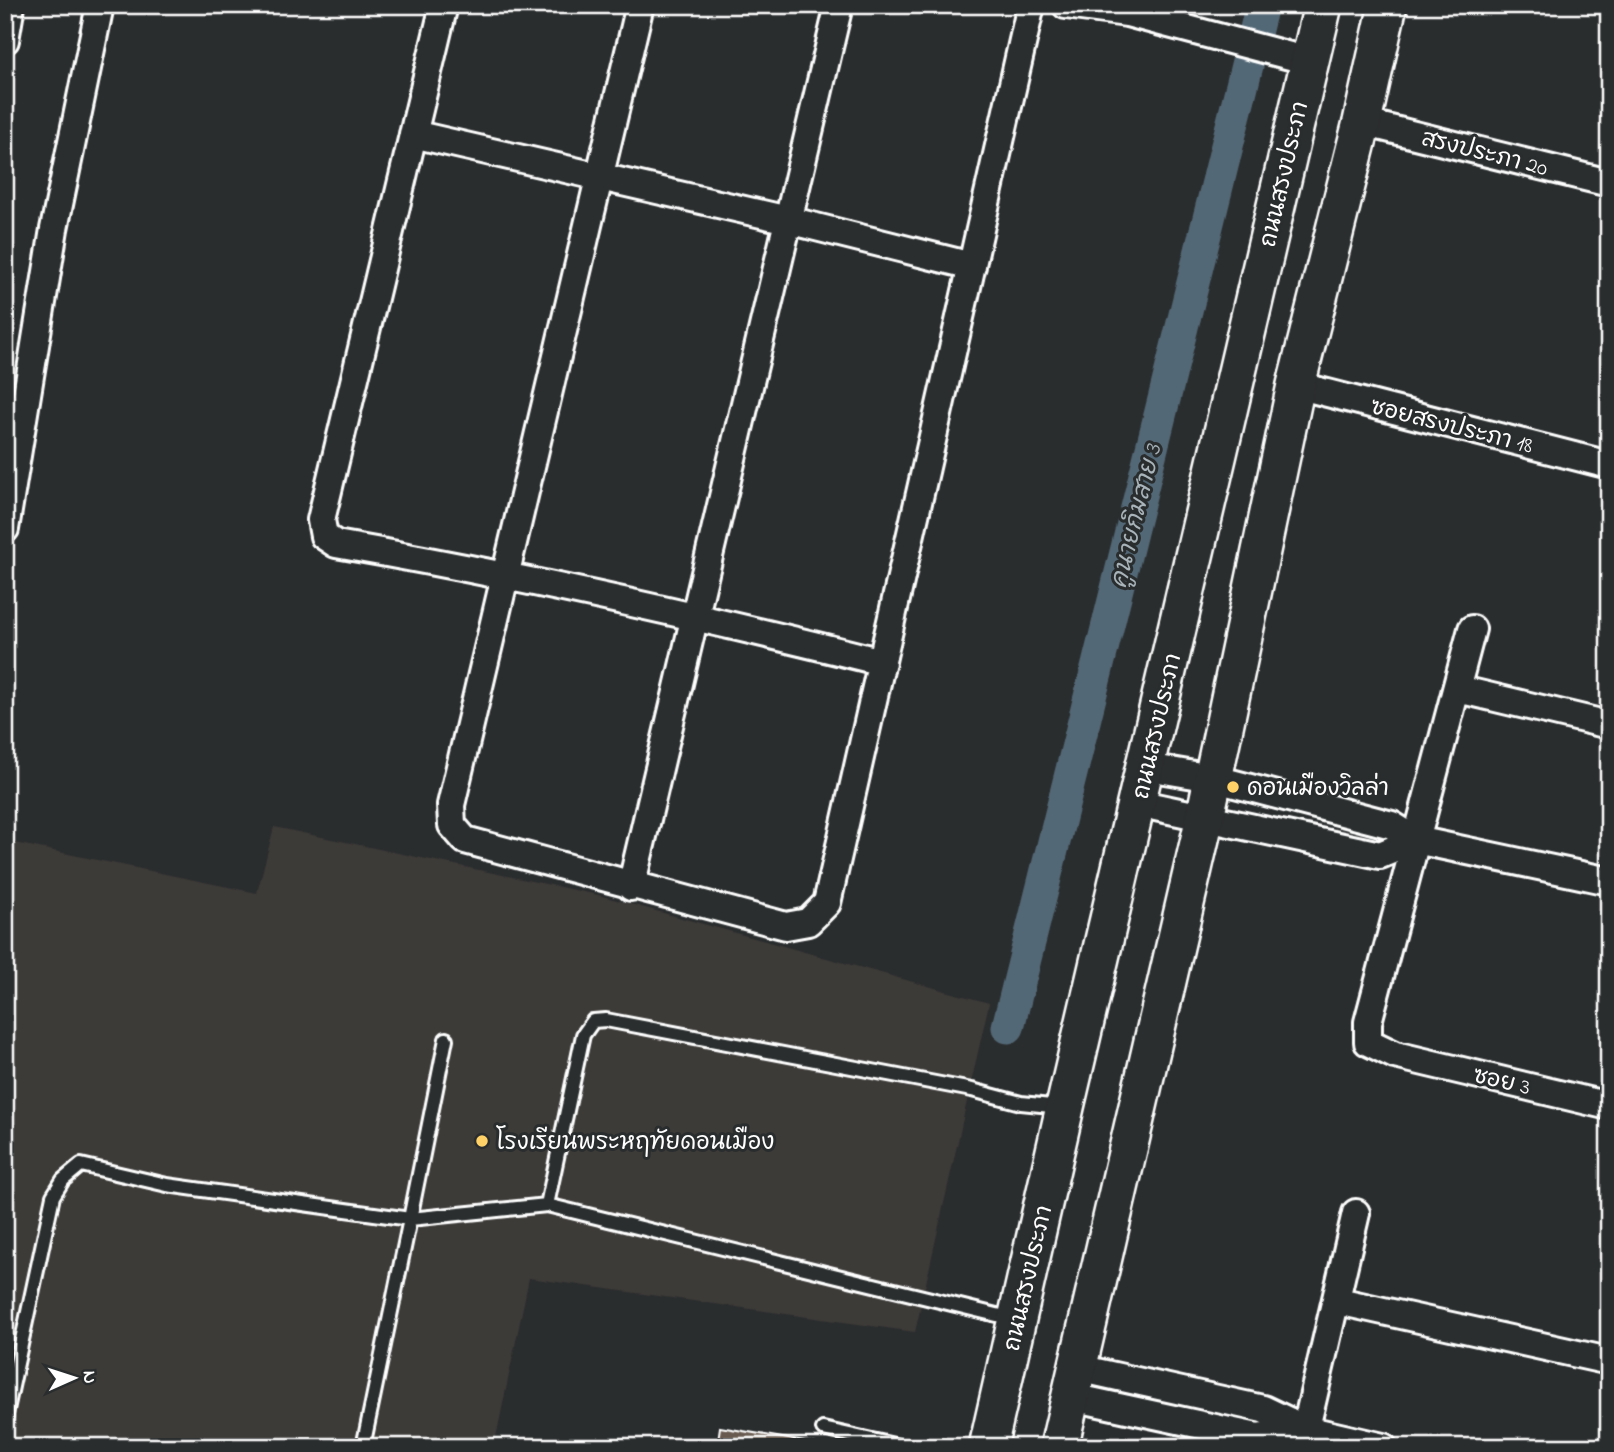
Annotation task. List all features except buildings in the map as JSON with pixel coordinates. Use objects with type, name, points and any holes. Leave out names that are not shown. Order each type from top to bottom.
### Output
[{"type":"main road","name":"ถนนสรงประภา","points":[[988,1447],[1065,1107],[1147,767],[1293,56],[1323,5]]},
{"type":"main road","points":[[1059,1447],[1205,817],[1296,385],[1388,5]]},
{"type":"street","points":[[5,40],[11,5]]},
{"type":"street","points":[[5,529],[54,229],[100,5]]},
{"type":"street","points":[[444,5],[321,520],[324,536],[336,544],[505,573],[695,615],[882,662]]},
{"type":"street","points":[[640,5],[451,805],[452,825],[465,840],[631,887],[786,926],[808,922],[827,903],[1031,5]]},
{"type":"street","points":[[631,887],[839,5]]},
{"type":"street","points":[[1066,5],[1127,13],[1293,56]]},
{"type":"street","name":"สรงประภา 20","points":[[1362,121],[1609,183]]},
{"type":"street","points":[[413,134],[788,220],[972,267]]},
{"type":"street","name":"ซอยสรงประภา 18","points":[[1296,385],[1609,465]]},
{"type":"street","points":[[1416,840],[1472,629]]},
{"type":"street","points":[[1458,689],[1609,724]]},
{"type":"street","points":[[1147,767],[1212,778],[1392,825],[1416,840],[1609,881]]},
{"type":"street","points":[[1137,803],[1380,855],[1416,840]]},
{"type":"street","name":"ซอย 3","points":[[1416,840],[1368,1022],[1368,1042],[1395,1055],[1609,1106]]},
{"type":"street","points":[[1304,1438],[1338,1301],[1356,1213]]},
{"type":"street","points":[[1338,1301],[1609,1361]]},
{"type":"street","points":[[1075,1382],[1263,1409],[1304,1438],[1384,1447]]},
{"type":"lane","points":[[547,1205],[583,1035],[593,1021],[606,1020],[972,1090],[1021,1103],[1065,1107]]},
{"type":"lane","points":[[363,1447],[446,1039]]},
{"type":"lane","points":[[5,1419],[52,1196],[63,1180],[81,1165],[167,1185],[410,1219],[547,1205],[1018,1321]]},
{"type":"lane","points":[[824,1429],[903,1447]]},
{"type":"shaded area","name":"โรงเรียนพระหฤทัยดอนเมือง","points":[[274,827],[598,895],[989,1003],[915,1332],[529,1278],[494,1447],[5,1447],[5,841],[257,893]]},
{"type":"waterway","name":"คูนายกิมสาย 3","points":[[1008,1027],[1262,5]]},
{"type":"place","name":"ดอนเมืองวิลล่า","points":[[1233,787]]},
{"type":"place","name":"โรงเรียนพระหฤทัยดอนเมือง","points":[[482,1141]]}]
